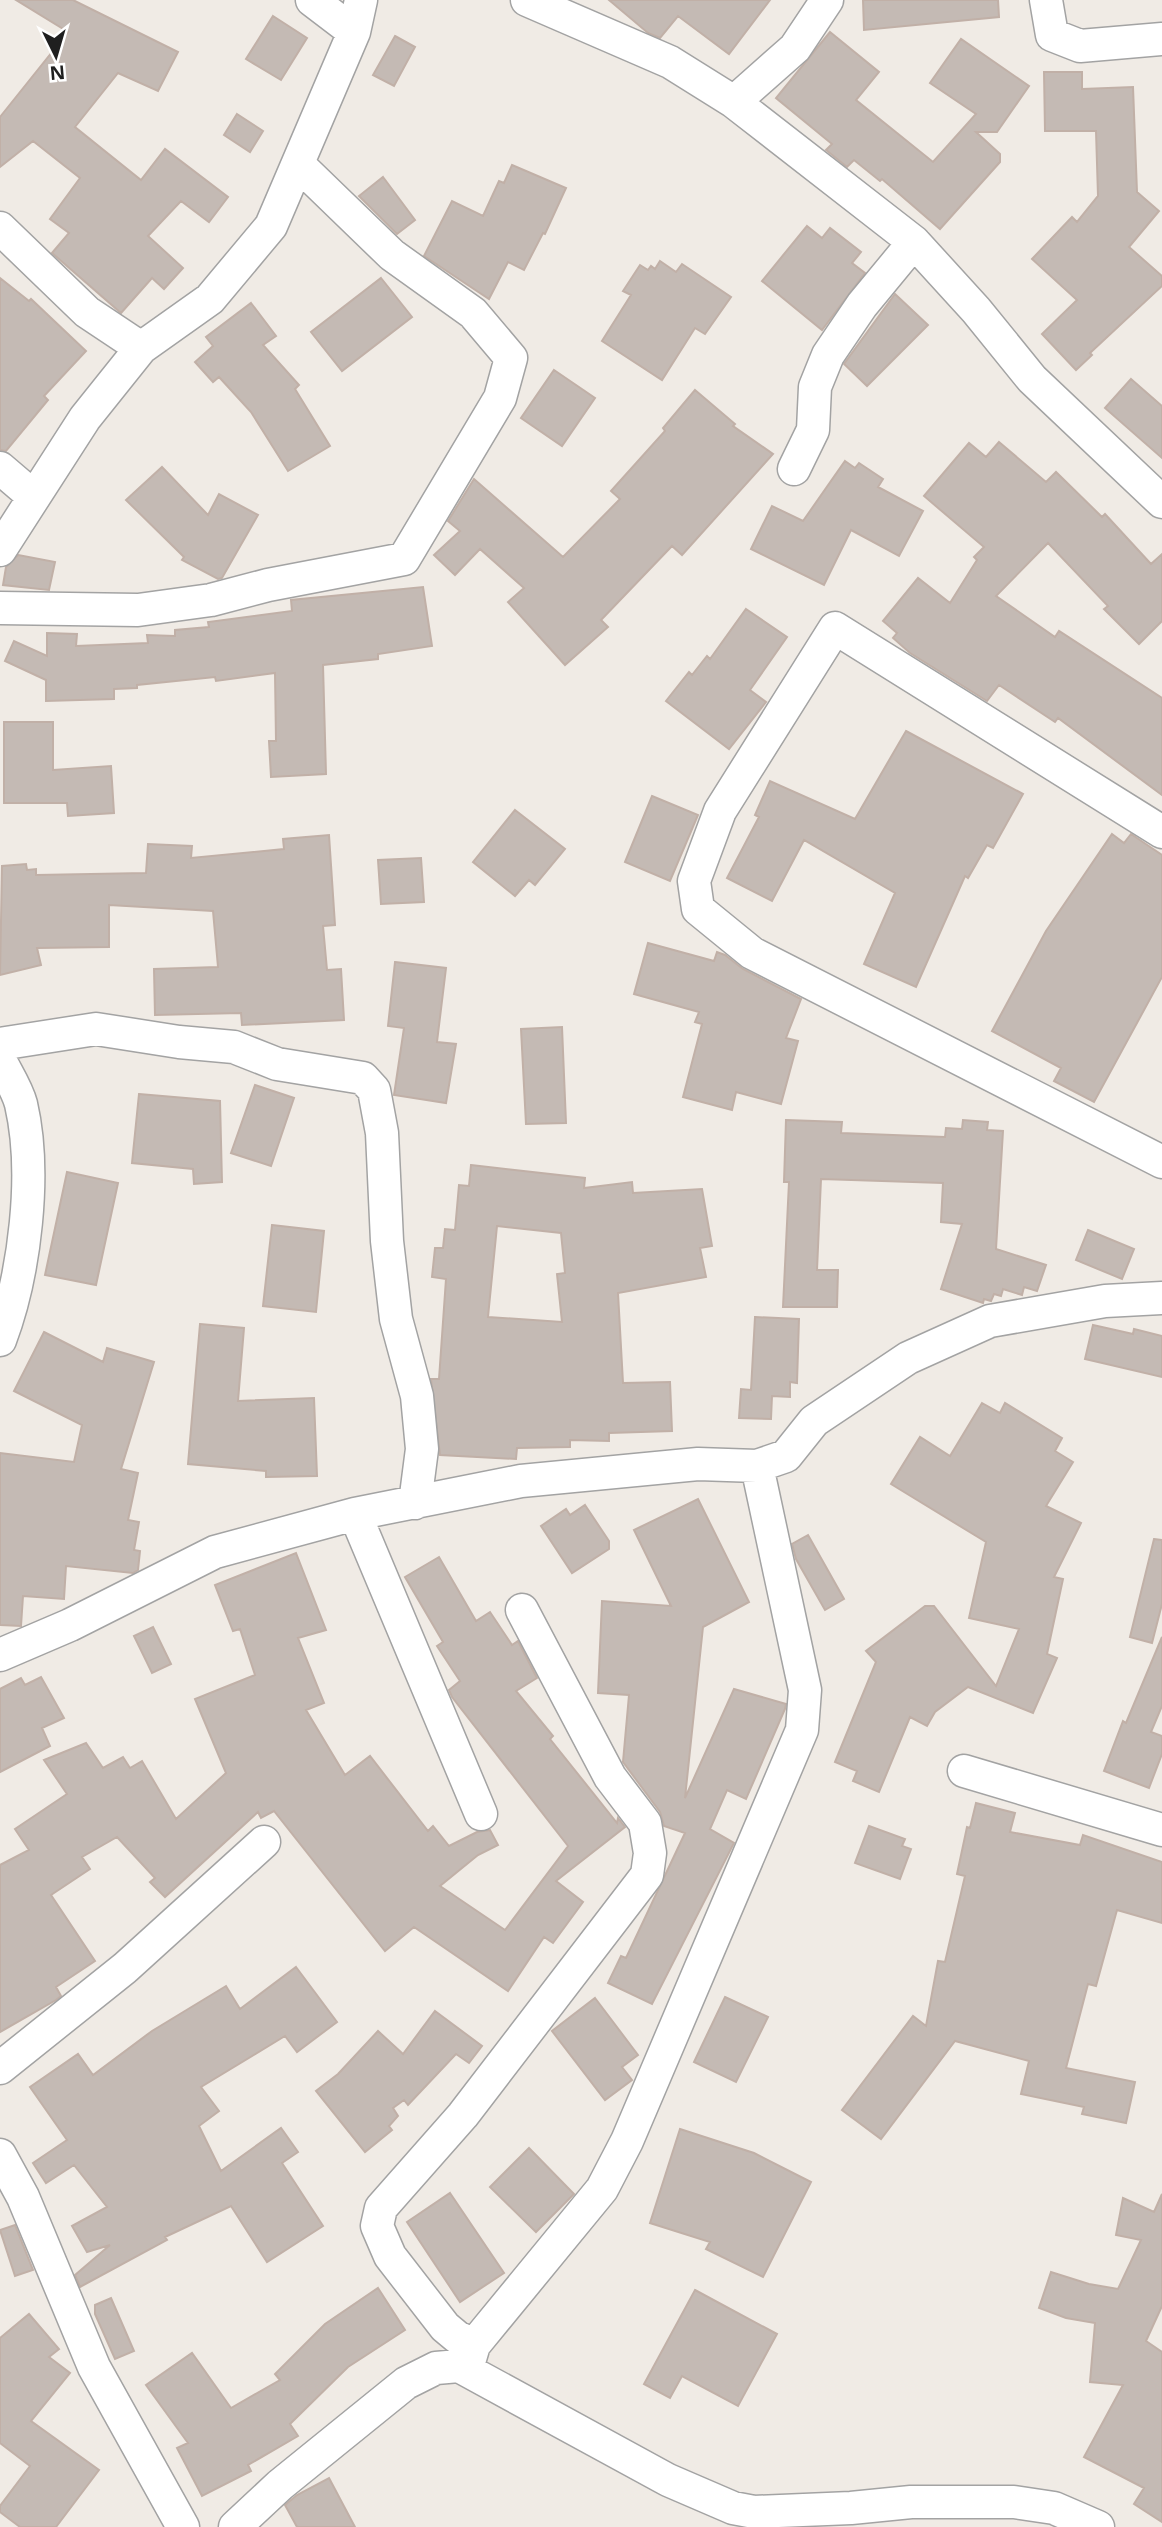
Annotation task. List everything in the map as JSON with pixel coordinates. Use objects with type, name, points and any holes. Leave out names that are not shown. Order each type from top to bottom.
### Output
[{"type":"street","points":[[312,0],[354,32]]},
{"type":"street","points":[[0,550],[85,418],[141,348],[210,299],[271,226],[354,32],[360,0]]},
{"type":"street","points":[[527,0],[670,62],[734,102],[914,242],[976,310],[1032,379],[1162,502]]},
{"type":"street","points":[[734,102],[794,48],[827,0]]},
{"type":"street","points":[[1046,0],[1052,35],[1080,46],[1162,39]]},
{"type":"street","points":[[0,608],[138,610],[211,600],[268,585],[404,559],[500,398],[511,358],[473,313],[392,255],[299,165]]},
{"type":"street","points":[[0,228],[87,312],[141,348]]},
{"type":"street","points":[[794,469],[813,430],[815,387],[828,355],[862,305],[914,242]]},
{"type":"street","points":[[0,468],[34,497]]},
{"type":"street","points":[[1162,832],[835,628],[720,811],[694,881],[698,909],[752,953],[1162,1162]]},
{"type":"street","points":[[0,1044],[96,1029],[178,1042],[234,1047],[277,1064],[363,1078],[374,1090],[383,1133],[387,1241],[396,1319],[417,1396],[422,1449],[415,1503]]},
{"type":"street","points":[[0,1060],[20,1102],[31,1183],[10,1313],[0,1339]]},
{"type":"street","points":[[0,1655],[70,1625],[215,1552],[355,1514],[521,1481],[698,1464],[757,1466],[786,1456],[814,1420],[908,1358],[990,1321],[1105,1301],[1162,1298]]},
{"type":"street","points":[[235,2527],[281,2485],[406,2383],[436,2368],[459,2366],[471,2357],[602,2189],[626,2141],[802,1730],[806,1707],[805,1690],[757,1466]]},
{"type":"street","points":[[355,1514],[481,1814]]},
{"type":"street","points":[[522,1610],[610,1777],[645,1823],[650,1853],[647,1875],[463,2115],[381,2208],[377,2226],[390,2256],[471,2357],[668,2480],[733,2508],[747,2519],[911,2502],[1014,2502],[1055,2508],[1098,2527]]},
{"type":"street","points":[[964,1771],[1162,1830]]},
{"type":"street","points":[[0,2068],[125,1968],[264,1842]]},
{"type":"street","points":[[0,2155],[23,2197],[94,2367],[183,2527]]},
{"type":"building","points":[[16,0],[73,0],[178,52],[158,91],[118,73],[75,127],[141,180],[165,149],[228,197],[209,222],[181,201],[148,236],[183,268],[164,289],[152,278],[121,313],[52,253],[69,233],[50,219],[80,178],[33,141],[0,167],[0,117],[68,32]]},
{"type":"building","points":[[609,0],[770,0],[729,54],[678,16],[660,38],[648,33]]},
{"type":"building","points":[[863,0],[998,0],[999,17],[864,30]]},
{"type":"building","points":[[273,16],[307,38],[281,80],[246,59]]},
{"type":"building","points":[[830,32],[879,72],[856,100],[933,162],[976,114],[930,83],[961,39],[1029,86],[997,132],[976,132],[1000,154],[1000,162],[940,229],[882,179],[880,181],[854,160],[847,167],[826,150],[832,144],[776,98]]},
{"type":"building","points":[[395,36],[415,47],[394,86],[373,75]]},
{"type":"building","points":[[1044,72],[1082,72],[1082,89],[1133,87],[1137,192],[1159,211],[1129,247],[1162,276],[1162,286],[1090,353],[1092,355],[1076,370],[1042,334],[1077,300],[1032,259],[1072,217],[1077,222],[1098,196],[1096,131],[1045,131]]},
{"type":"building","points":[[237,114],[263,131],[250,152],[224,135]]},
{"type":"building","points":[[512,165],[566,188],[545,234],[543,233],[524,270],[508,262],[489,299],[424,256],[452,201],[483,216],[499,181],[504,183]]},
{"type":"building","points":[[383,177],[415,220],[397,234],[359,196]]},
{"type":"building","points":[[807,226],[822,238],[830,228],[861,252],[852,263],[865,273],[822,330],[762,281]]},
{"type":"building","points":[[660,261],[676,272],[682,264],[731,297],[705,334],[695,328],[662,380],[602,341],[631,295],[623,291],[640,265],[648,270],[651,266],[655,269]]},
{"type":"building","points":[[0,278],[29,301],[31,299],[86,351],[44,396],[48,400],[6,451],[0,450]]},
{"type":"building","points":[[381,278],[412,317],[342,371],[311,332]]},
{"type":"building","points":[[895,294],[928,325],[867,386],[844,364]]},
{"type":"building","points":[[251,303],[276,336],[263,345],[299,385],[295,389],[330,446],[288,471],[251,412],[219,377],[213,382],[195,362],[213,346],[206,337]]},
{"type":"building","points":[[554,370],[595,398],[562,446],[521,418]]},
{"type":"building","points":[[1131,379],[1162,406],[1162,458],[1105,408]]},
{"type":"building","points":[[695,390],[735,424],[733,426],[773,454],[682,555],[672,546],[601,620],[608,627],[565,665],[508,602],[524,588],[480,549],[455,575],[434,555],[460,531],[448,521],[474,479],[563,557],[620,499],[611,491],[665,431],[663,428]]},
{"type":"building","points":[[999,442],[1046,482],[1056,472],[1102,517],[1105,514],[1151,564],[1162,554],[1162,621],[1139,644],[1104,609],[1108,606],[1048,543],[996,596],[1055,637],[1059,631],[1162,698],[1162,795],[1058,718],[1055,722],[999,685],[987,701],[910,653],[893,638],[897,633],[883,621],[918,578],[950,603],[977,560],[974,557],[984,547],[924,496],[969,443],[986,457]]},
{"type":"building","points":[[845,461],[855,468],[859,463],[883,479],[878,487],[923,511],[899,556],[851,530],[824,585],[751,549],[772,506],[803,521]]},
{"type":"building","points":[[162,467],[208,515],[219,494],[258,515],[222,578],[218,579],[182,560],[184,557],[126,500]]},
{"type":"building","points":[[18,555],[55,562],[49,590],[3,585],[6,567]]},
{"type":"building","points":[[423,587],[432,646],[378,654],[378,659],[323,665],[326,774],[271,777],[269,741],[276,741],[275,673],[216,681],[215,677],[137,685],[137,688],[114,689],[114,699],[46,701],[46,680],[5,661],[14,641],[47,656],[47,633],[77,634],[76,646],[148,643],[147,635],[175,636],[175,630],[209,627],[208,622],[292,611],[291,600]]},
{"type":"building","points":[[746,609],[787,637],[750,690],[766,702],[729,749],[666,701],[689,672],[692,675],[707,656],[710,659]]},
{"type":"building","points":[[4,722],[53,722],[53,770],[111,766],[114,813],[68,816],[67,803],[4,803]]},
{"type":"building","points":[[906,731],[1023,794],[993,848],[987,845],[968,878],[965,876],[916,987],[864,964],[895,893],[804,840],[772,901],[727,878],[759,817],[755,815],[770,781],[855,819]]},
{"type":"building","points":[[652,796],[698,815],[670,881],[625,862]]},
{"type":"building","points":[[515,810],[565,849],[535,885],[529,880],[515,896],[473,862]]},
{"type":"building","points":[[1112,834],[1124,843],[1131,834],[1162,855],[1162,977],[1094,1102],[1054,1081],[1061,1068],[992,1031],[1046,931]]},
{"type":"building","points":[[329,835],[335,925],[323,926],[327,970],[341,969],[344,1020],[242,1025],[241,1013],[155,1015],[154,969],[218,967],[213,911],[109,905],[109,947],[37,948],[41,965],[0,975],[2,866],[26,864],[27,870],[36,869],[36,875],[146,873],[148,844],[192,846],[191,858],[284,849],[283,839]]},
{"type":"building","points":[[421,858],[424,902],[381,904],[378,860]]},
{"type":"building","points":[[648,943],[714,961],[717,952],[743,969],[801,999],[786,1038],[798,1041],[781,1104],[736,1092],[732,1110],[683,1097],[702,1024],[695,1022],[699,1012],[634,994]]},
{"type":"building","points":[[395,962],[446,968],[437,1042],[456,1044],[446,1103],[394,1095],[404,1028],[388,1026]]},
{"type":"building","points":[[562,1027],[566,1123],[526,1124],[521,1029]]},
{"type":"building","points":[[255,1085],[294,1098],[271,1166],[231,1153]]},
{"type":"building","points":[[139,1094],[220,1101],[222,1182],[194,1184],[193,1169],[132,1163]]},
{"type":"building","points":[[786,1120],[842,1122],[841,1133],[945,1137],[946,1128],[962,1129],[963,1120],[988,1122],[987,1130],[1003,1131],[996,1249],[1046,1265],[1037,1291],[1024,1287],[1022,1295],[1003,1289],[1001,1296],[994,1294],[991,1301],[984,1299],[983,1303],[941,1289],[962,1224],[941,1222],[943,1183],[821,1179],[817,1270],[838,1270],[837,1307],[783,1307],[789,1182],[784,1182]]},
{"type":"building","points":[[471,1165],[585,1178],[584,1188],[632,1182],[633,1193],[702,1189],[712,1246],[700,1248],[706,1277],[618,1293],[623,1383],[670,1382],[672,1431],[609,1433],[609,1441],[570,1440],[570,1447],[517,1448],[516,1459],[440,1455],[431,1379],[439,1379],[446,1279],[432,1277],[435,1248],[443,1248],[445,1229],[455,1230],[459,1185],[469,1186]],"holes":[[[497,1226],[561,1233],[565,1273],[557,1274],[562,1322],[488,1317]]]},
{"type":"building","points":[[67,1172],[118,1183],[96,1285],[45,1275]]},
{"type":"building","points":[[272,1225],[324,1231],[316,1312],[263,1306]]},
{"type":"building","points":[[1088,1230],[1134,1249],[1122,1279],[1076,1260]]},
{"type":"building","points":[[755,1317],[799,1319],[797,1383],[790,1382],[790,1397],[772,1396],[771,1419],[739,1418],[741,1389],[751,1390]]},
{"type":"building","points":[[200,1324],[244,1328],[238,1401],[314,1398],[317,1476],[266,1477],[266,1471],[188,1464]]},
{"type":"building","points":[[1093,1325],[1133,1334],[1134,1329],[1162,1336],[1162,1377],[1085,1359]]},
{"type":"building","points":[[44,1332],[103,1362],[107,1348],[154,1362],[121,1469],[138,1473],[128,1520],[139,1522],[134,1550],[140,1551],[138,1570],[133,1573],[66,1566],[64,1599],[23,1596],[21,1626],[0,1625],[0,1453],[74,1462],[82,1425],[14,1391]]},
{"type":"building","points":[[982,1403],[1000,1413],[1005,1403],[1062,1438],[1055,1451],[1073,1462],[1046,1506],[1081,1523],[1054,1577],[1063,1579],[1047,1654],[1057,1658],[1033,1713],[968,1687],[935,1712],[927,1726],[910,1717],[879,1792],[853,1781],[857,1771],[835,1762],[876,1662],[866,1651],[925,1606],[934,1606],[996,1686],[1019,1629],[969,1618],[986,1542],[891,1484],[920,1437],[950,1456]]},
{"type":"building","points":[[698,1499],[749,1602],[703,1627],[685,1798],[734,1689],[786,1704],[746,1799],[727,1790],[710,1829],[734,1843],[652,2004],[608,1983],[621,1956],[626,1958],[685,1833],[664,1826],[660,1812],[623,1762],[629,1695],[598,1693],[602,1601],[671,1606],[634,1530]]},
{"type":"building","points":[[585,1505],[609,1541],[609,1549],[572,1573],[541,1526],[566,1509],[570,1515]]},
{"type":"building","points":[[808,1535],[844,1599],[825,1610],[796,1559],[792,1544]]},
{"type":"building","points":[[1154,1539],[1162,1540],[1162,1604],[1152,1643],[1130,1637]]},
{"type":"building","points":[[296,1553],[326,1630],[298,1638],[324,1703],[306,1710],[345,1775],[370,1756],[428,1831],[433,1826],[449,1846],[477,1832],[490,1830],[498,1845],[478,1855],[440,1886],[505,1930],[568,1846],[452,1697],[449,1690],[460,1681],[437,1646],[443,1642],[405,1577],[439,1557],[476,1621],[490,1612],[512,1645],[518,1641],[537,1678],[516,1691],[553,1736],[550,1739],[617,1823],[618,1818],[625,1827],[556,1881],[583,1902],[553,1943],[544,1937],[508,1991],[414,1927],[385,1951],[274,1811],[261,1818],[258,1812],[165,1897],[150,1882],[155,1878],[117,1837],[82,1857],[90,1869],[51,1895],[95,1961],[56,1987],[61,1996],[56,2000],[0,2032],[0,1865],[29,1850],[15,1829],[67,1794],[44,1760],[86,1743],[103,1768],[123,1757],[130,1768],[142,1761],[176,1819],[226,1773],[195,1699],[255,1675],[240,1629],[233,1631],[215,1585]]},
{"type":"building","points":[[153,1627],[171,1664],[152,1673],[134,1636]]},
{"type":"building","points":[[1162,1637],[1162,1706],[1151,1732],[1162,1736],[1162,1754],[1149,1788],[1104,1771],[1123,1721],[1126,1723]]},
{"type":"building","points":[[41,1677],[64,1718],[42,1728],[50,1746],[0,1772],[0,1689],[21,1678],[25,1685]]},
{"type":"building","points":[[976,1803],[1015,1813],[1010,1832],[1080,1845],[1083,1835],[1162,1862],[1162,1923],[1117,1910],[1096,1986],[1088,1984],[1066,2068],[1135,2082],[1126,2123],[1082,2114],[1084,2107],[1021,2094],[1029,2061],[955,2041],[881,2139],[842,2110],[913,2016],[926,2026],[938,1961],[945,1962],[965,1876],[957,1874],[967,1827],[970,1828]]},
{"type":"building","points":[[869,1826],[905,1839],[902,1846],[911,1849],[900,1879],[855,1863]]},
{"type":"building","points":[[296,1967],[337,2022],[297,2052],[285,2036],[201,2087],[219,2111],[199,2126],[221,2171],[281,2128],[298,2152],[282,2163],[323,2226],[267,2262],[231,2206],[165,2237],[167,2240],[80,2287],[75,2275],[110,2245],[87,2252],[72,2226],[107,2207],[74,2165],[46,2183],[33,2163],[67,2140],[30,2087],[78,2054],[93,2075],[152,2031],[226,1986],[240,2009]]},
{"type":"building","points":[[725,1997],[768,2017],[736,2082],[694,2062]]},
{"type":"building","points":[[595,1998],[638,2055],[622,2067],[632,2080],[605,2100],[552,2031]]},
{"type":"building","points":[[435,2011],[482,2046],[469,2063],[456,2054],[408,2105],[404,2100],[393,2108],[398,2116],[389,2126],[392,2130],[365,2152],[316,2091],[338,2074],[378,2031],[403,2054]]},
{"type":"building","points":[[680,2129],[754,2153],[811,2182],[763,2277],[706,2249],[710,2242],[650,2223]]},
{"type":"building","points":[[529,2148],[574,2194],[536,2232],[490,2187]]},
{"type":"building","points":[[450,2193],[504,2273],[460,2302],[407,2222]]},
{"type":"building","points":[[1162,2194],[1162,2306],[1146,2341],[1162,2352],[1162,2522],[1134,2504],[1144,2488],[1084,2457],[1123,2385],[1090,2382],[1095,2323],[1066,2318],[1039,2308],[1051,2272],[1089,2284],[1118,2289],[1141,2240],[1116,2235],[1123,2198],[1154,2212]]},
{"type":"building","points":[[15,2225],[33,2270],[15,2276],[0,2230]]},
{"type":"building","points":[[378,2288],[405,2330],[348,2367],[290,2424],[298,2436],[248,2465],[251,2471],[202,2496],[177,2448],[188,2443],[146,2385],[192,2353],[231,2408],[280,2380],[275,2374],[325,2324]]},
{"type":"building","points":[[695,2290],[777,2334],[738,2406],[682,2376],[670,2398],[644,2384]]},
{"type":"building","points":[[111,2298],[134,2351],[115,2359],[95,2314],[95,2305]]},
{"type":"building","points":[[29,2314],[59,2349],[49,2357],[70,2373],[31,2421],[99,2470],[56,2527],[20,2527],[0,2512],[0,2506],[30,2466],[0,2443],[0,2338]]},
{"type":"building","points":[[329,2478],[355,2527],[297,2527],[285,2505],[297,2495]]}]
